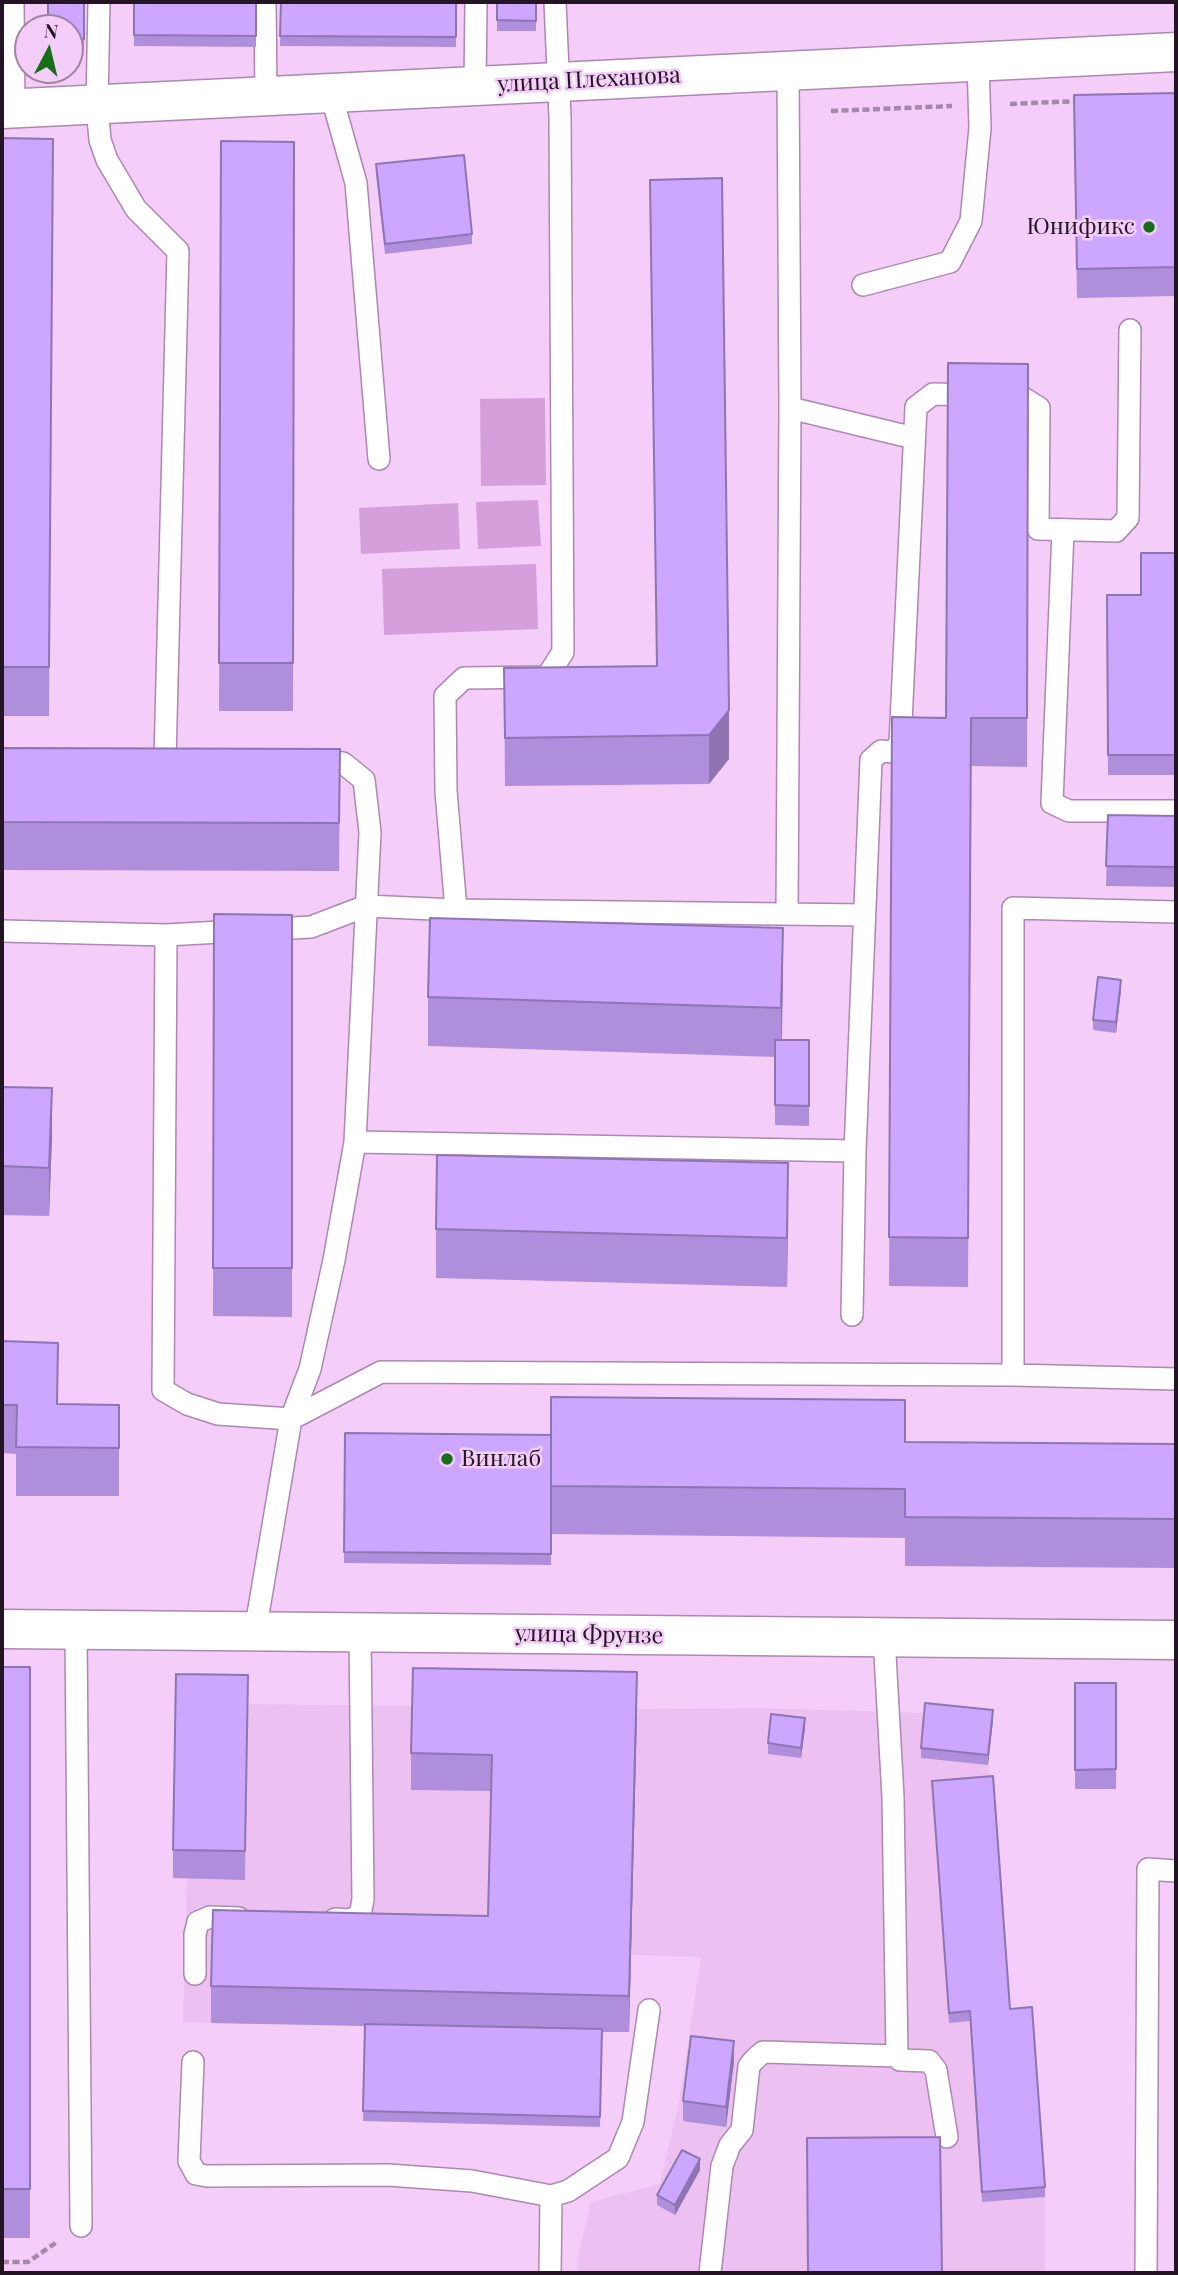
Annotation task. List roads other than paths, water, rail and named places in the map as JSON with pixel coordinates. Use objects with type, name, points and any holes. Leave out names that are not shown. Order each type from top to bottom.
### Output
[{"type":"street","name":"улица Плеханова","points":[[8,109],[1176,52]]},
{"type":"street","name":"улица Фрунзе","points":[[2,1629],[1176,1640]]},
{"type":"lane","points":[[8,109],[13,2]]},
{"type":"lane","points":[[99,2],[97,106],[100,140],[107,160],[136,209],[177,251],[172,759],[138,759]]},
{"type":"lane","points":[[265,2],[266,97]]},
{"type":"lane","points":[[475,86],[476,2]]},
{"type":"lane","points":[[456,910],[446,791],[446,696],[464,678],[547,677],[563,652],[560,117],[555,2]]},
{"type":"lane","points":[[863,285],[950,262],[971,221],[980,128],[978,62]]},
{"type":"lane","points":[[787,914],[790,408],[788,71]]},
{"type":"lane","points":[[331,94],[356,183],[379,459]]},
{"type":"lane","points":[[852,1315],[855,1151],[870,760],[881,751],[893,751],[900,743],[916,407],[933,394],[1020,396],[1039,408],[1038,530],[1116,531],[1128,518],[1130,330]]},
{"type":"lane","points":[[790,408],[914,438]]},
{"type":"lane","points":[[1063,530],[1052,803],[1069,811],[1176,811]]},
{"type":"lane","points":[[255,1632],[290,1419],[310,1369],[334,1260],[355,1142],[370,832],[363,780],[343,763],[287,760]]},
{"type":"lane","points":[[2,931],[166,935],[312,927],[366,906],[456,910],[864,915]]},
{"type":"lane","points":[[1013,1375],[1013,908],[1176,912]]},
{"type":"lane","points":[[166,935],[163,1390],[187,1404],[218,1414],[290,1419],[381,1372],[1013,1375],[1176,1380]]},
{"type":"lane","points":[[355,1142],[855,1151]]},
{"type":"lane","points":[[76,1630],[81,2226]]},
{"type":"lane","points":[[320,1919],[348,1920],[360,1916],[363,1899],[360,1633]]},
{"type":"lane","points":[[884,1637],[893,1797],[897,2056]]},
{"type":"lane","points":[[1146,2273],[1148,1870],[1176,1871]]},
{"type":"lane","points":[[195,1974],[195,1934],[198,1922],[210,1917],[265,1918]]},
{"type":"lane","points":[[193,2062],[189,2161],[196,2174],[400,2176],[472,2181],[551,2196],[568,2191],[618,2158],[633,2122],[649,2010]]},
{"type":"lane","points":[[710,2273],[722,2166],[730,2145],[742,2130],[749,2066],[763,2052],[897,2056],[900,2060],[929,2061],[936,2070],[947,2137]]},
{"type":"lane","points":[[550,2273],[551,2196]]},
{"type":"place","name":"Юнификс","points":[[1149,227]]},
{"type":"place","name":"Винлаб","points":[[447,1459]]}]
